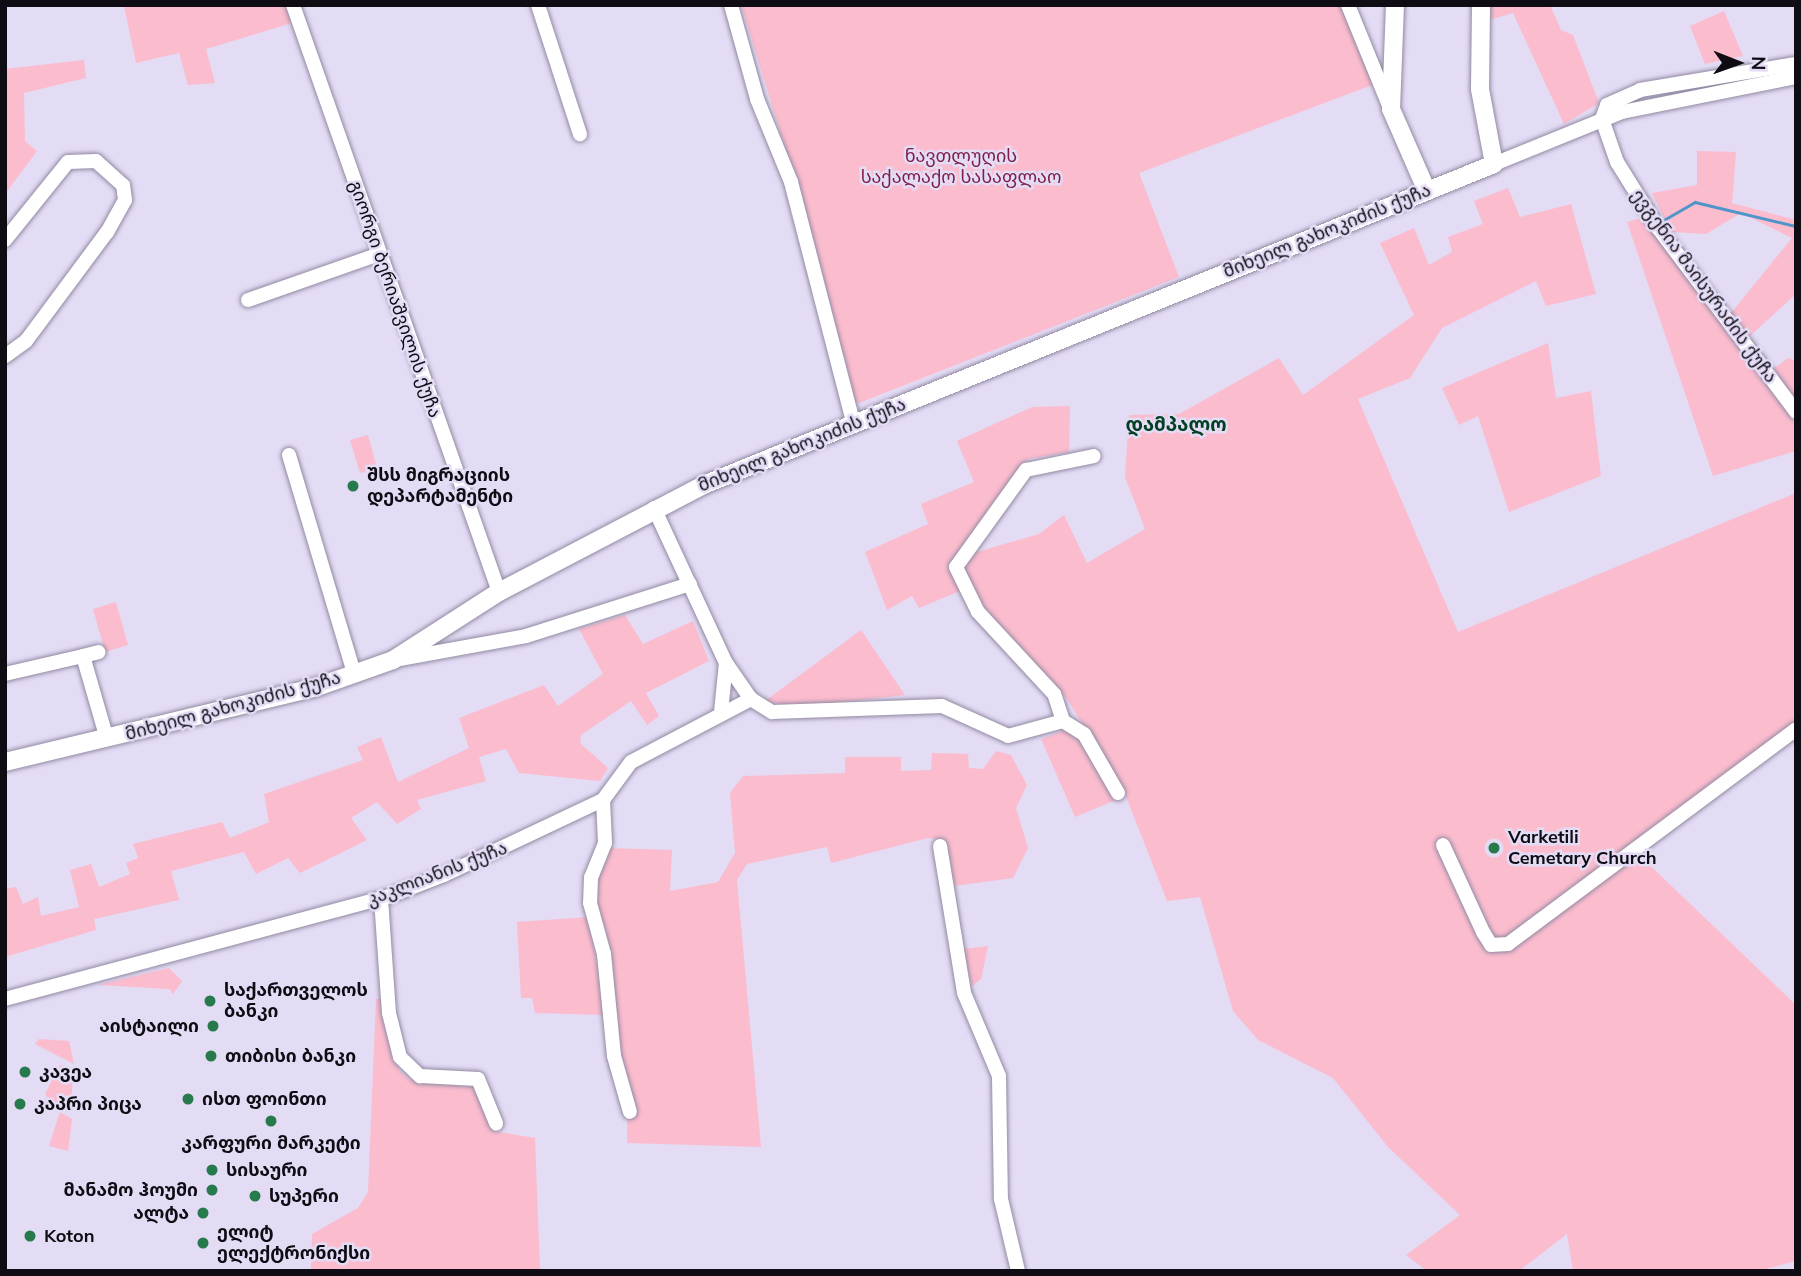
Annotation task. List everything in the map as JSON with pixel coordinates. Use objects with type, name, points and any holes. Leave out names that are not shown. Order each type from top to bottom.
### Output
[{"type":"main road","points":[[1395,5],[1391,109],[1426,190]]},
{"type":"main road","points":[[1481,5],[1480,89],[1494,164]]},
{"type":"main road","name":"მიხეილ გახოკიძის ქუჩა","points":[[5,762],[107,739],[354,673],[393,660],[499,592],[654,508],[1494,164]]},
{"type":"street","name":"გიორგი ბერიაშვილის ქუჩა","points":[[293,5],[499,592]]},
{"type":"street","points":[[538,5],[580,134]]},
{"type":"street","points":[[731,5],[757,99],[791,182],[854,425]]},
{"type":"street","points":[[1349,5],[1391,109]]},
{"type":"street","points":[[1360,34],[1376,49],[1394,34]]},
{"type":"street","name":"მიხეილ გახოკიძის ქუჩა","points":[[1602,119],[1608,105],[1640,90],[1796,64]]},
{"type":"street","name":"მიხეილ გახოკიძის ქუჩა","points":[[1494,164],[1602,119],[1745,82],[1796,77]]},
{"type":"street","name":"ევგენია მაისურაძის ქუჩა","points":[[1602,119],[1617,162],[1657,228],[1796,412]]},
{"type":"street","points":[[5,240],[62,166],[78,158],[110,169],[125,200],[26,341],[5,356]]},
{"type":"street","points":[[248,300],[379,254]]},
{"type":"street","points":[[289,455],[354,673]]},
{"type":"street","points":[[1094,456],[1026,470],[956,567],[978,612],[1054,694],[1063,721],[1084,734],[1118,793]]},
{"type":"street","points":[[654,508],[726,663],[751,699],[772,712],[792,714],[942,706],[1008,736],[1063,721]]},
{"type":"street","points":[[393,660],[526,636],[690,583]]},
{"type":"street","points":[[5,674],[99,652]]},
{"type":"street","points":[[83,656],[107,739]]},
{"type":"street","points":[[721,712],[726,663]]},
{"type":"street","name":"კაკლიანის ქუჩა","points":[[5,999],[381,899],[603,800],[631,762],[721,712],[751,699]]},
{"type":"street","points":[[1443,845],[1491,945],[1508,944],[1796,729]]},
{"type":"street","points":[[603,800],[605,843],[591,877],[590,902],[604,954],[614,1056],[630,1112]]},
{"type":"street","points":[[940,846],[964,993],[999,1076],[1001,1199],[1018,1271]]},
{"type":"street","points":[[381,899],[389,1013],[400,1057],[420,1076],[478,1079],[496,1124]]},
{"type":"green space","points":[[287,5],[292,23],[206,49],[215,83],[188,85],[179,53],[136,63],[124,6]]},
{"type":"green space","name":"ნავთლუღის საქალაქო სასაფლაო","points":[[741,5],[1342,5],[1375,84],[1139,173],[1179,277],[859,403],[853,401],[806,215]]},
{"type":"green space","points":[[1490,5],[1550,5],[1561,30],[1573,35],[1599,103],[1564,124],[1513,13],[1489,20]]},
{"type":"green space","points":[[1724,11],[1743,56],[1705,64],[1690,26]]},
{"type":"green space","points":[[84,60],[86,78],[24,93],[25,141],[37,151],[5,194],[5,69]]},
{"type":"green space","points":[[1697,151],[1736,152],[1732,203],[1796,220],[1796,294],[1750,336],[1731,313],[1792,238],[1741,213],[1706,234],[1671,232],[1652,193],[1697,185]]},
{"type":"green space","points":[[1508,188],[1520,217],[1571,204],[1596,294],[1546,306],[1536,281],[1442,328],[1410,378],[1358,399],[1458,632],[1796,493],[1796,735],[1637,853],[1796,1005],[1796,1261],[1759,1271],[1573,1271],[1567,1234],[1519,1271],[1427,1271],[1406,1255],[1460,1215],[1388,1147],[1333,1078],[1258,1040],[1233,1011],[1200,897],[1167,901],[1125,794],[1067,699],[982,611],[961,566],[970,554],[1039,534],[1064,515],[1087,563],[1145,529],[1125,477],[1129,415],[1179,414],[1279,358],[1303,395],[1414,315],[1380,243],[1414,228],[1429,265],[1452,252],[1448,237],[1483,224],[1474,201]]},
{"type":"green space","points":[[1644,217],[1796,425],[1796,451],[1713,476],[1627,222]]},
{"type":"green space","points":[[1548,343],[1556,398],[1591,391],[1601,476],[1509,512],[1478,416],[1459,425],[1442,388]]},
{"type":"green space","points":[[1788,358],[1796,361],[1796,402],[1772,370]]},
{"type":"green space","points":[[1070,406],[1069,452],[1028,459],[948,565],[960,591],[919,608],[912,596],[887,610],[865,552],[928,524],[921,504],[974,482],[957,441],[1032,407]]},
{"type":"green space","points":[[368,435],[377,468],[360,473],[350,440]]},
{"type":"green space","points":[[116,602],[128,645],[105,652],[93,609]]},
{"type":"green space","points":[[625,615],[643,644],[693,621],[709,661],[646,693],[659,716],[647,725],[631,701],[581,735],[580,743],[608,768],[600,781],[519,773],[506,749],[479,757],[486,781],[417,800],[421,809],[397,824],[377,802],[351,818],[367,840],[300,873],[288,858],[256,874],[244,852],[171,871],[179,900],[94,919],[96,930],[5,957],[5,889],[16,887],[23,904],[38,897],[41,916],[79,907],[70,870],[91,864],[99,887],[130,874],[126,863],[138,858],[133,844],[222,822],[230,838],[269,822],[264,794],[363,760],[357,747],[381,737],[398,782],[469,748],[459,718],[544,685],[558,706],[603,674],[579,629]]},
{"type":"green space","points":[[861,630],[905,695],[797,707],[765,701]]},
{"type":"green space","points":[[1066,730],[1080,736],[1116,800],[1075,817],[1041,739]]},
{"type":"green space","points":[[996,751],[1011,755],[1027,785],[1016,808],[1028,848],[1013,878],[954,886],[946,841],[928,838],[831,863],[827,847],[747,864],[737,880],[761,1147],[627,1143],[627,1118],[635,1117],[618,1054],[595,892],[607,848],[672,850],[670,891],[718,882],[735,853],[730,793],[743,776],[845,773],[845,757],[901,757],[901,771],[931,770],[932,753],[968,754],[969,768],[983,769]]},
{"type":"green space","points":[[589,917],[605,1015],[535,1013],[532,998],[521,998],[517,922]]},
{"type":"green space","points":[[988,946],[981,979],[972,986],[963,949]]},
{"type":"green space","points":[[169,968],[182,981],[173,994],[170,989],[98,985]]},
{"type":"green space","points":[[376,999],[386,999],[399,1070],[409,1079],[478,1088],[494,1131],[535,1138],[540,1271],[311,1271],[312,1234],[358,1208],[368,1192]]},
{"type":"green space","points":[[39,1039],[69,1041],[74,1064],[35,1044]]},
{"type":"green space","points":[[60,1065],[73,1068],[71,1109],[54,1108],[45,1094]]},
{"type":"green space","points":[[60,1112],[72,1119],[68,1151],[49,1146]]},
{"type":"waterway","points":[[1662,221],[1695,202],[1796,226]]},
{"type":"place","name":"შსს მიგრაციის დეპარტამენტი","points":[[353,486]]},
{"type":"place","name":"Varketili Cemetary Church","points":[[1494,848]]},
{"type":"place","name":"საქართველოს ბანკი","points":[[210,1001]]},
{"type":"place","name":"აისტაილი","points":[[213,1026]]},
{"type":"place","name":"თიბისი ბანკი","points":[[211,1056]]},
{"type":"place","name":"კავეა","points":[[25,1072]]},
{"type":"place","name":"ისთ ფოინთი","points":[[188,1099]]},
{"type":"place","name":"კაპრი პიცა","points":[[20,1104]]},
{"type":"place","name":"კარფური მარკეტი","points":[[271,1121]]},
{"type":"place","name":"სისაური","points":[[212,1170]]},
{"type":"place","name":"მანამო ჰოუმი","points":[[212,1190]]},
{"type":"place","name":"სუპერი","points":[[255,1196]]},
{"type":"place","name":"ალტა","points":[[203,1213]]},
{"type":"place","name":"Koton","points":[[30,1236]]},
{"type":"place","name":"ელიტ ელექტრონიქსი","points":[[203,1243]]},
{"type":"district","name":"დამპალო","points":[[1176,425]]}]
